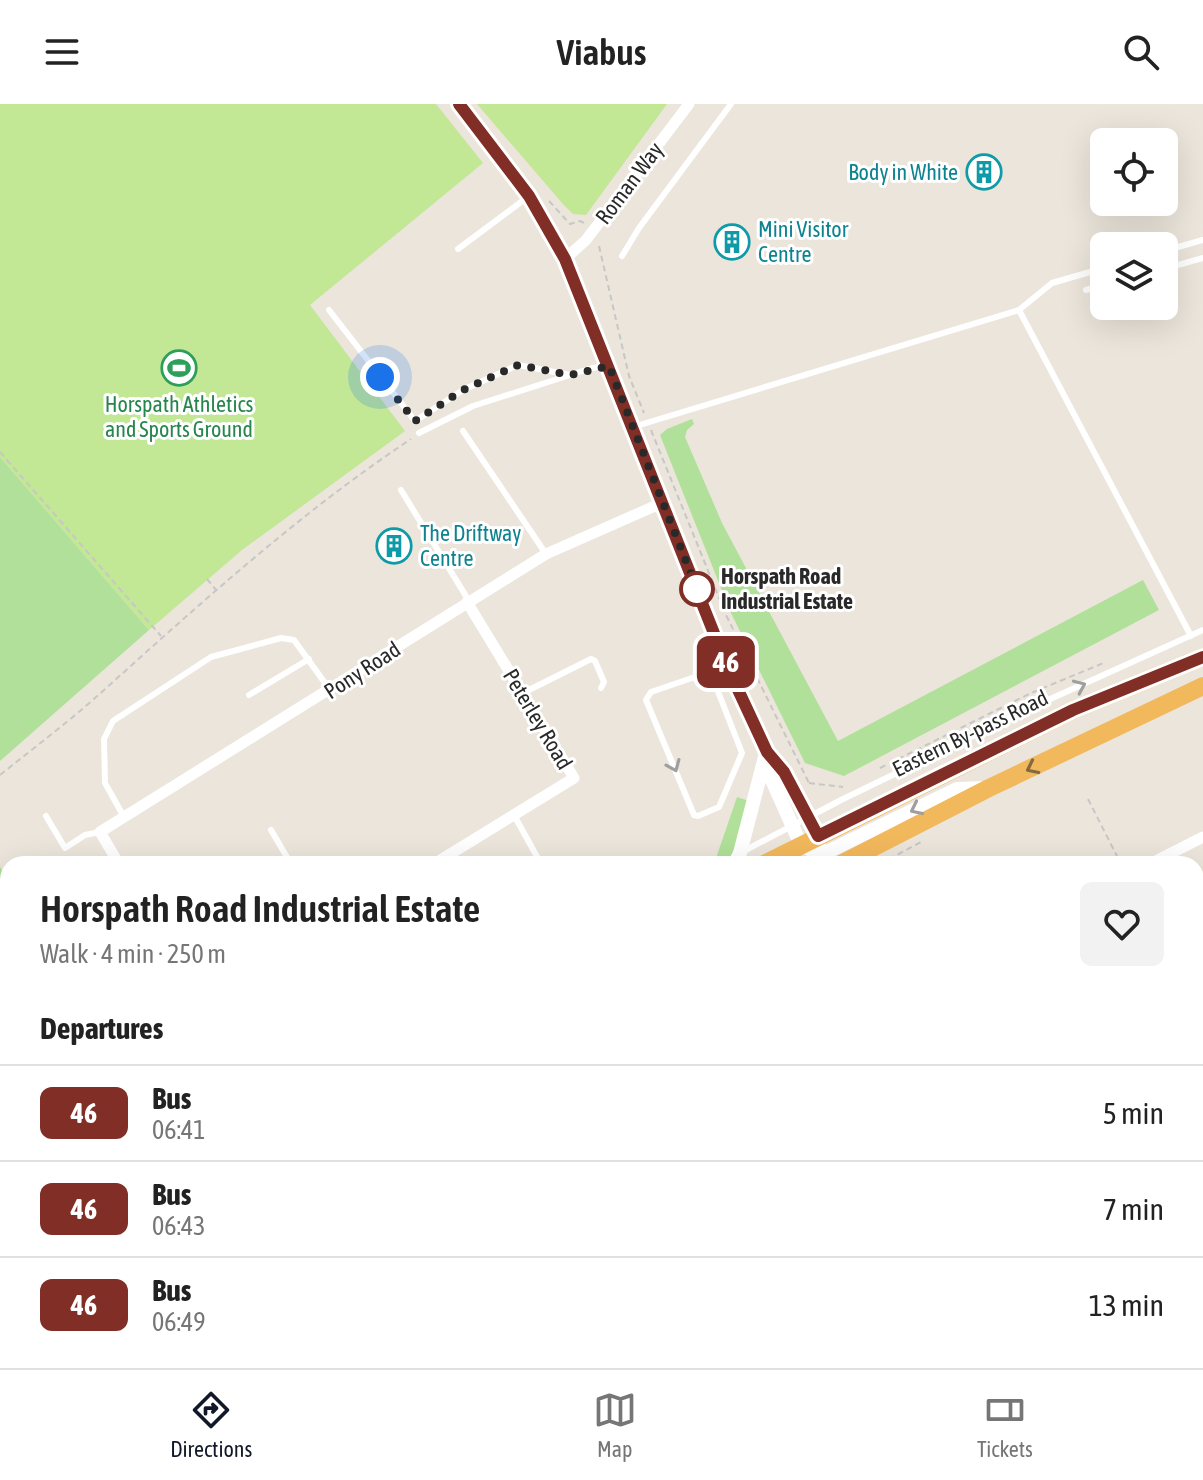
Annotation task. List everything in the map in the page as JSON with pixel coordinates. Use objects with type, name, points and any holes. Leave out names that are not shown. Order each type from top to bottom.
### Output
[{"type":"highway","name":"Eastern By-pass Road","points":[[780,856],[1073,710],[1203,657]]},
{"type":"highway","points":[[857,856],[989,788],[1203,686]]},
{"type":"street","points":[[459,104],[529,196],[565,259],[727,666],[767,752],[784,772],[818,836],[820,856]]},
{"type":"street","name":"Roman Way","points":[[565,259],[586,240],[689,104]]},
{"type":"street","name":"Pony Road","points":[[100,832],[546,554],[664,502]]},
{"type":"street","name":"Peterley Road","points":[[447,856],[574,778],[468,602]]},
{"type":"street","points":[[767,752],[771,778],[792,826],[801,845],[815,856]]},
{"type":"street","points":[[739,856],[767,752]]},
{"type":"street","points":[[828,856],[957,789],[989,788]]},
{"type":"street","points":[[100,832],[114,856]]},
{"type":"street","points":[[1166,856],[1203,837]]},
{"type":"lane","points":[[622,256],[639,228],[731,104]]},
{"type":"lane","points":[[458,249],[529,196]]},
{"type":"lane","points":[[1178,247],[1203,240]]},
{"type":"lane","points":[[1178,265],[1203,258]]},
{"type":"lane","points":[[633,427],[1019,310],[1052,283],[1090,272]]},
{"type":"lane","points":[[1086,290],[1090,289]]},
{"type":"lane","points":[[329,310],[415,421],[463,390],[518,365],[570,375]]},
{"type":"lane","points":[[1019,310],[1191,636]]},
{"type":"lane","points":[[419,433],[473,406],[609,366]]},
{"type":"lane","points":[[463,431],[546,554]]},
{"type":"lane","points":[[401,490],[468,602]]},
{"type":"lane","points":[[741,856],[808,817],[1037,705],[1203,630]]},
{"type":"lane","points":[[124,817],[105,783],[104,739],[113,721],[211,657],[281,638],[294,640],[330,690]]},
{"type":"lane","points":[[249,695],[309,659]]},
{"type":"lane","points":[[523,693],[591,659],[595,661],[604,682],[601,688]]},
{"type":"lane","points":[[710,671],[742,753],[719,807],[698,816],[694,815],[646,700],[651,692],[710,671],[727,666]]},
{"type":"lane","points":[[514,815],[537,856]]},
{"type":"lane","points":[[46,816],[65,848],[85,835],[100,832]]},
{"type":"lane","points":[[271,830],[286,856]]},
{"type":"path","points":[[637,399],[726,615],[809,783]]},
{"type":"path","points":[[0,775],[103,692],[253,559],[403,444]]},
{"type":"path","points":[[0,452],[162,637]]},
{"type":"path","points":[[207,579],[217,590]]},
{"type":"path","points":[[1088,799],[1117,856]]},
{"type":"green space","name":"Horspath Athletics and Sports Ground","points":[[0,104],[436,104],[483,163],[310,305],[405,431],[242,550],[149,630],[0,457]]},
{"type":"green space","points":[[477,104],[667,104],[586,215],[573,214],[562,203]]},
{"type":"green space","points":[[692,419],[694,424],[685,437],[722,523],[838,741],[1143,580],[1159,610],[844,776],[805,763],[731,613],[660,435]]},
{"type":"green space","points":[[0,457],[149,630],[0,761]]},
{"type":"green space","points":[[737,797],[749,801],[733,853],[730,856],[717,856]]},
{"type":"bus line","name":"46","points":[[459,104],[529,196],[565,259],[727,666],[767,752],[784,772],[818,836],[1073,710],[1203,657]]},
{"type":"place","name":"Body in White","points":[[984,172]]},
{"type":"place","name":"Mini Visitor Centre","points":[[732,242]]},
{"type":"place","name":"Horspath Athletics and Sports Ground","points":[[179,368]]},
{"type":"place","name":"The Driftway Centre","points":[[394,546]]},
{"type":"place","name":"Horspath Road Industrial Estate","points":[[697,589]]},
{"type":"route","points":[[380,377],[415,421],[463,390],[518,365],[570,375],[609,366],[697,589]]}]
